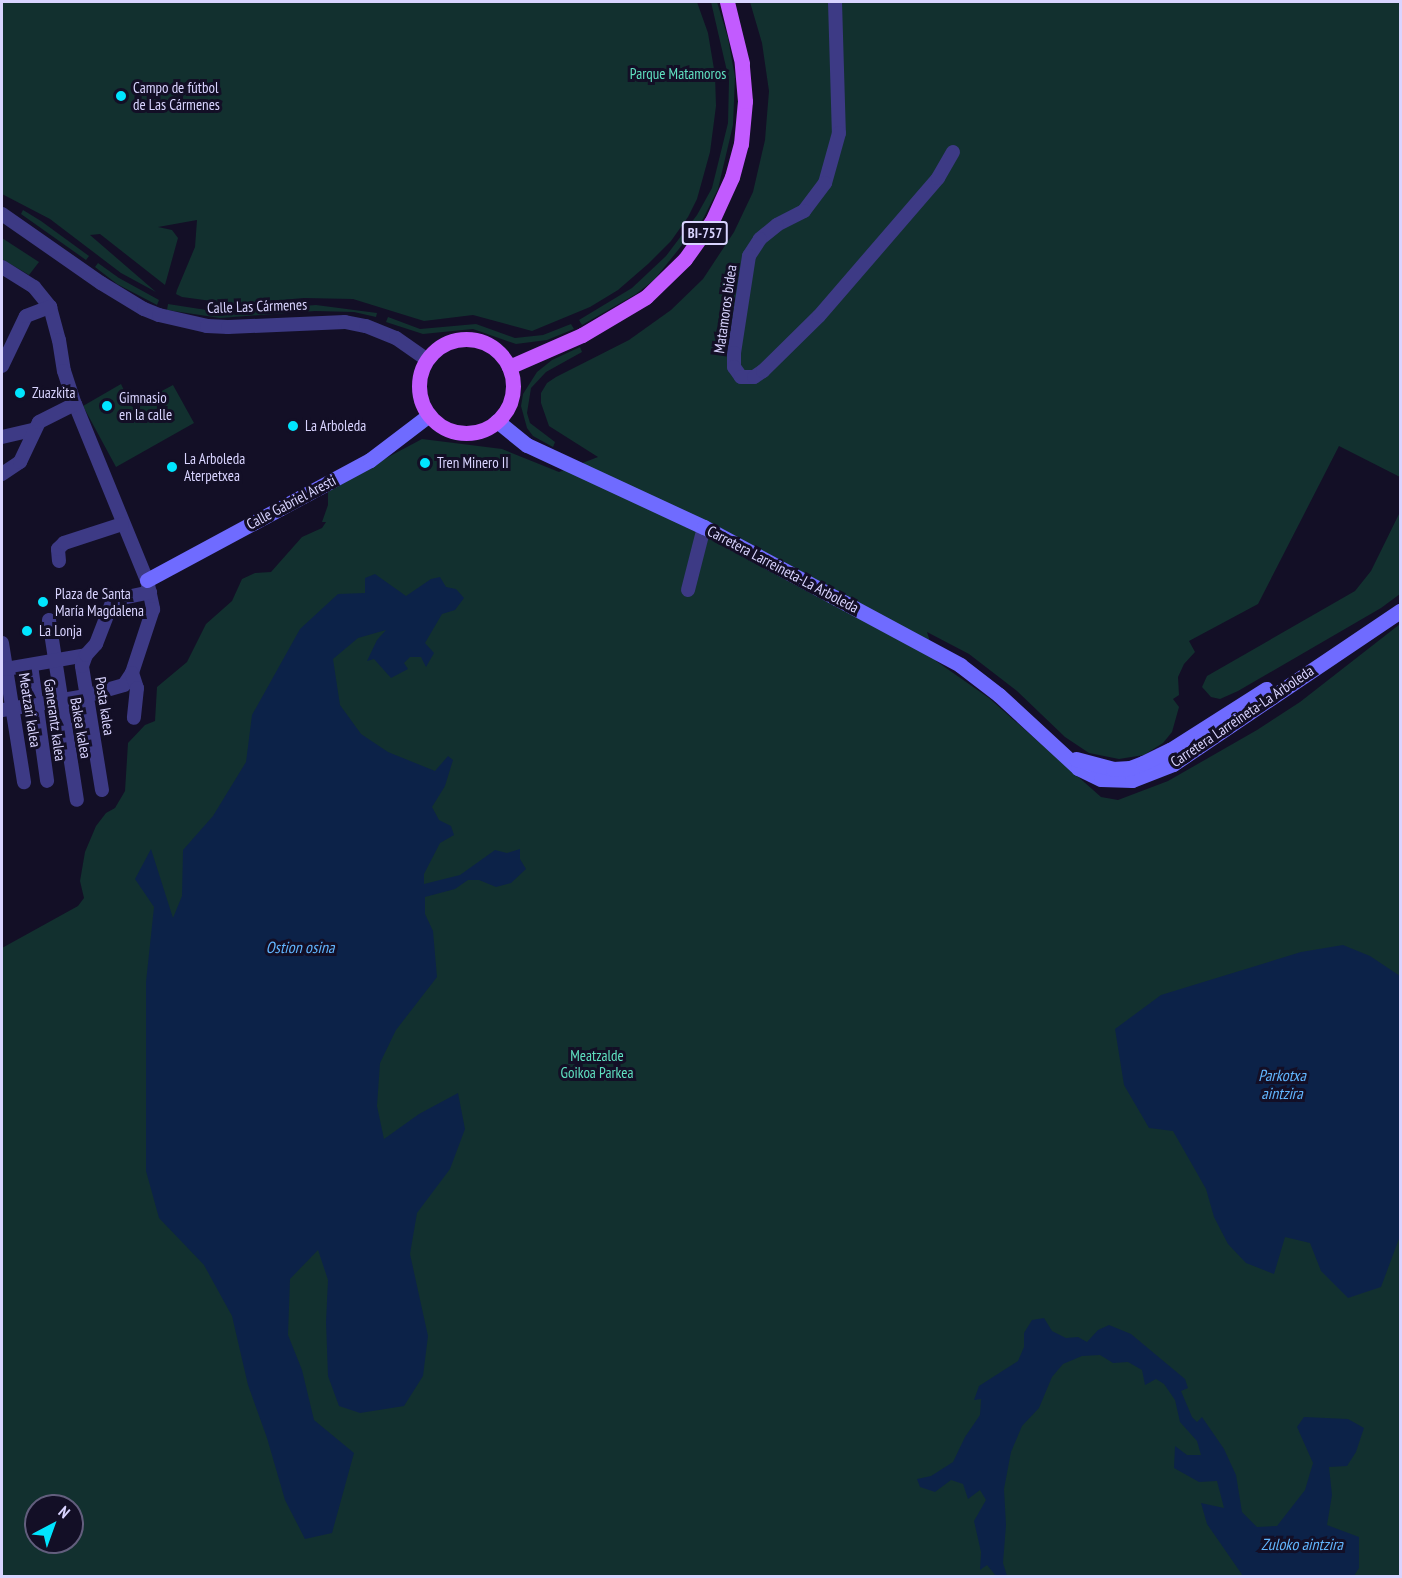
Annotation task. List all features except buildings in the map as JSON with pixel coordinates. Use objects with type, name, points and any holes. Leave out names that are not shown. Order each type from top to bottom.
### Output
[{"type":"main road","name":"BI-757","points":[[509,368],[582,335],[646,297],[685,259],[712,221],[732,177],[741,144],[745,101],[742,63],[727,2]]},
{"type":"main road","points":[[463,339],[478,340],[502,355],[509,368],[513,382],[512,396],[507,410],[498,422],[485,430],[470,433],[454,432],[440,426],[429,415],[422,402],[419,388],[421,373],[427,360],[437,349],[449,342],[463,339]]},
{"type":"street","name":"Matamoros bidea","points":[[836,2],[839,133],[825,183],[804,212],[777,225],[760,239],[749,256],[734,353],[734,367],[741,377],[754,377],[763,371],[819,316],[938,178],[953,152]]},
{"type":"street","name":"Calle Las Cármenes","points":[[2,214],[101,283],[144,309],[159,315],[207,326],[228,327],[345,322],[366,326],[396,338],[427,360]]},
{"type":"street","points":[[2,267],[34,286],[50,307],[64,371],[75,404],[148,586],[153,609],[132,673],[124,685],[86,696],[7,709]]},
{"type":"street","points":[[2,366],[26,316],[50,307]]},
{"type":"street","points":[[2,474],[20,462],[33,430],[39,422],[75,404]]},
{"type":"street","name":"Calle Gabriel Aresti","points":[[148,586],[370,460],[429,415]]},
{"type":"street","name":"Carretera Larreineta-La Arboleda","points":[[498,422],[527,445],[704,528],[960,665],[999,695],[1078,768],[1092,777],[1122,781],[1150,775],[1210,741],[1272,695],[1401,611]]},
{"type":"street","points":[[2,437],[33,430]]},
{"type":"street","points":[[59,561],[58,549],[64,543],[122,524]]},
{"type":"street","points":[[688,590],[704,528]]},
{"type":"street","name":"Posta kalea","points":[[102,790],[82,666],[86,656],[96,644],[113,600],[148,586]]},
{"type":"street","name":"Bakea kalea","points":[[49,620],[77,800]]},
{"type":"street","name":"Meatzari kalea","points":[[2,642],[6,669],[7,709],[24,782]]},
{"type":"street","points":[[6,669],[86,656]]},
{"type":"street","name":"Ganerantz kalea","points":[[31,665],[47,781]]},
{"type":"street","name":"Posta kalea","points":[[132,673],[137,688],[134,718]]},
{"type":"green space","name":"Parque Matamoros","points":[[2,2],[697,2],[708,33],[715,75],[716,106],[710,152],[697,199],[688,217],[671,241],[618,290],[590,307],[532,331],[473,315],[424,321],[353,299],[304,298],[234,304],[182,297],[176,294],[195,247],[197,220],[158,227],[172,230],[178,238],[165,285],[100,234],[90,235],[156,292],[121,273],[50,219],[2,194]]},
{"type":"green space","points":[[711,2],[717,2],[728,38],[735,77],[733,125],[718,189],[703,219],[654,280],[636,294],[582,325],[579,320],[632,288],[666,256],[697,215],[712,188],[728,123],[729,80]]},
{"type":"green space","name":"Meatzalde Goikoa Parkea","points":[[750,2],[1400,2],[1400,477],[1339,446],[1258,604],[1189,641],[1195,652],[1184,664],[1178,677],[1179,695],[1173,699],[1179,707],[1172,732],[1163,743],[1144,755],[1119,759],[1089,753],[1065,737],[1017,691],[969,654],[927,632],[936,661],[989,698],[1101,797],[1118,800],[1168,781],[1257,730],[1300,702],[1400,624],[1400,1576],[2,1576],[2,948],[78,906],[84,898],[80,881],[85,852],[96,826],[106,813],[115,808],[125,791],[128,743],[145,725],[155,721],[157,687],[187,662],[206,624],[232,601],[242,579],[255,573],[271,572],[302,537],[322,528],[326,522],[322,522],[328,505],[328,489],[422,439],[502,449],[559,472],[598,457],[549,426],[541,403],[541,393],[547,383],[556,377],[629,340],[671,310],[703,279],[734,232],[753,192],[765,140],[769,91],[762,43]]},
{"type":"green space","points":[[23,210],[89,256],[86,260],[21,214]]},
{"type":"green space","points":[[2,238],[39,262],[29,275],[2,259]]},
{"type":"green space","points":[[98,263],[119,278],[159,300],[157,305],[117,284],[95,267]]},
{"type":"green space","points":[[168,304],[219,312],[316,305],[377,313],[376,317],[354,312],[315,311],[220,318],[167,310]]},
{"type":"green space","points":[[388,317],[420,329],[476,324],[515,338],[543,335],[571,324],[574,329],[547,340],[516,344],[473,329],[423,334],[386,322]]},
{"type":"green space","points":[[580,347],[582,352],[546,372],[531,388],[527,413],[530,423],[555,442],[553,447],[533,436],[527,428],[521,406],[523,394],[537,372],[552,360]]},
{"type":"green space","points":[[121,384],[132,407],[173,385],[194,423],[116,467],[83,406]]},
{"type":"green space","points":[[1400,512],[1400,594],[1381,608],[1238,691],[1220,699],[1211,697],[1202,687],[1207,676],[1355,591],[1371,571]]},
{"type":"water","name":"Ostion osina","points":[[375,574],[406,596],[431,579],[440,577],[446,587],[456,589],[464,598],[455,610],[442,614],[425,643],[434,653],[426,667],[421,657],[410,657],[404,663],[408,669],[391,678],[374,659],[367,661],[377,640],[386,630],[358,638],[333,659],[340,705],[361,734],[388,752],[435,771],[448,756],[453,760],[445,786],[432,807],[439,820],[451,826],[454,835],[440,843],[424,874],[424,884],[460,875],[495,850],[507,853],[520,849],[520,859],[526,869],[511,883],[496,887],[479,880],[468,880],[455,889],[425,897],[425,914],[433,931],[437,977],[396,1030],[380,1063],[377,1106],[384,1139],[419,1114],[458,1093],[465,1129],[450,1169],[417,1213],[410,1254],[428,1336],[423,1376],[404,1406],[360,1413],[339,1406],[328,1376],[326,1322],[328,1280],[318,1250],[290,1279],[288,1335],[302,1370],[314,1420],[354,1453],[332,1533],[305,1539],[285,1500],[267,1438],[248,1385],[232,1316],[204,1265],[159,1218],[146,1171],[146,982],[154,907],[135,879],[151,849],[173,918],[182,896],[183,850],[213,816],[246,762],[252,715],[300,629],[338,594],[365,593],[365,578]]},
{"type":"water","name":"Parkotxa aintzira","points":[[1343,945],[1370,956],[1400,976],[1400,1236],[1381,1287],[1348,1298],[1321,1271],[1310,1243],[1285,1237],[1274,1274],[1246,1263],[1228,1244],[1214,1217],[1206,1189],[1173,1131],[1149,1128],[1124,1085],[1115,1029],[1161,995],[1301,952]]},
{"type":"water","name":"Zuloko aintzira","points":[[1044,1318],[1052,1331],[1066,1338],[1078,1337],[1087,1342],[1098,1330],[1109,1325],[1131,1334],[1185,1379],[1188,1388],[1181,1391],[1192,1417],[1197,1422],[1202,1417],[1224,1449],[1236,1475],[1242,1512],[1257,1527],[1277,1526],[1305,1490],[1313,1463],[1297,1427],[1304,1417],[1348,1419],[1364,1428],[1356,1452],[1347,1466],[1329,1467],[1332,1495],[1327,1525],[1359,1537],[1359,1568],[1354,1576],[1243,1576],[1207,1524],[1201,1503],[1224,1508],[1217,1481],[1199,1482],[1174,1468],[1175,1446],[1187,1455],[1201,1455],[1197,1441],[1180,1422],[1175,1400],[1164,1384],[1156,1379],[1145,1385],[1142,1370],[1128,1362],[1113,1363],[1100,1355],[1082,1356],[1063,1364],[1052,1377],[1039,1408],[1022,1426],[1011,1452],[1004,1489],[1006,1525],[1003,1563],[1007,1576],[996,1576],[987,1565],[980,1570],[981,1552],[974,1521],[986,1500],[980,1490],[968,1499],[963,1484],[951,1480],[935,1492],[920,1487],[917,1479],[931,1476],[953,1462],[965,1437],[980,1415],[981,1399],[974,1400],[979,1386],[1018,1361],[1024,1347],[1024,1333],[1032,1320]]},
{"type":"place","name":"Campo de fútbol de Las Cármenes","points":[[121,96]]},
{"type":"place","name":"Zuazkita","points":[[20,393]]},
{"type":"place","name":"Gimnasio en la calle","points":[[107,406]]},
{"type":"place","name":"La Arboleda","points":[[293,426]]},
{"type":"place","name":"Tren Minero II","points":[[425,463]]},
{"type":"place","name":"La Arboleda Aterpetxea","points":[[172,467]]},
{"type":"place","name":"Plaza de Santa María Magdalena","points":[[43,602]]},
{"type":"place","name":"La Lonja","points":[[27,631]]}]
